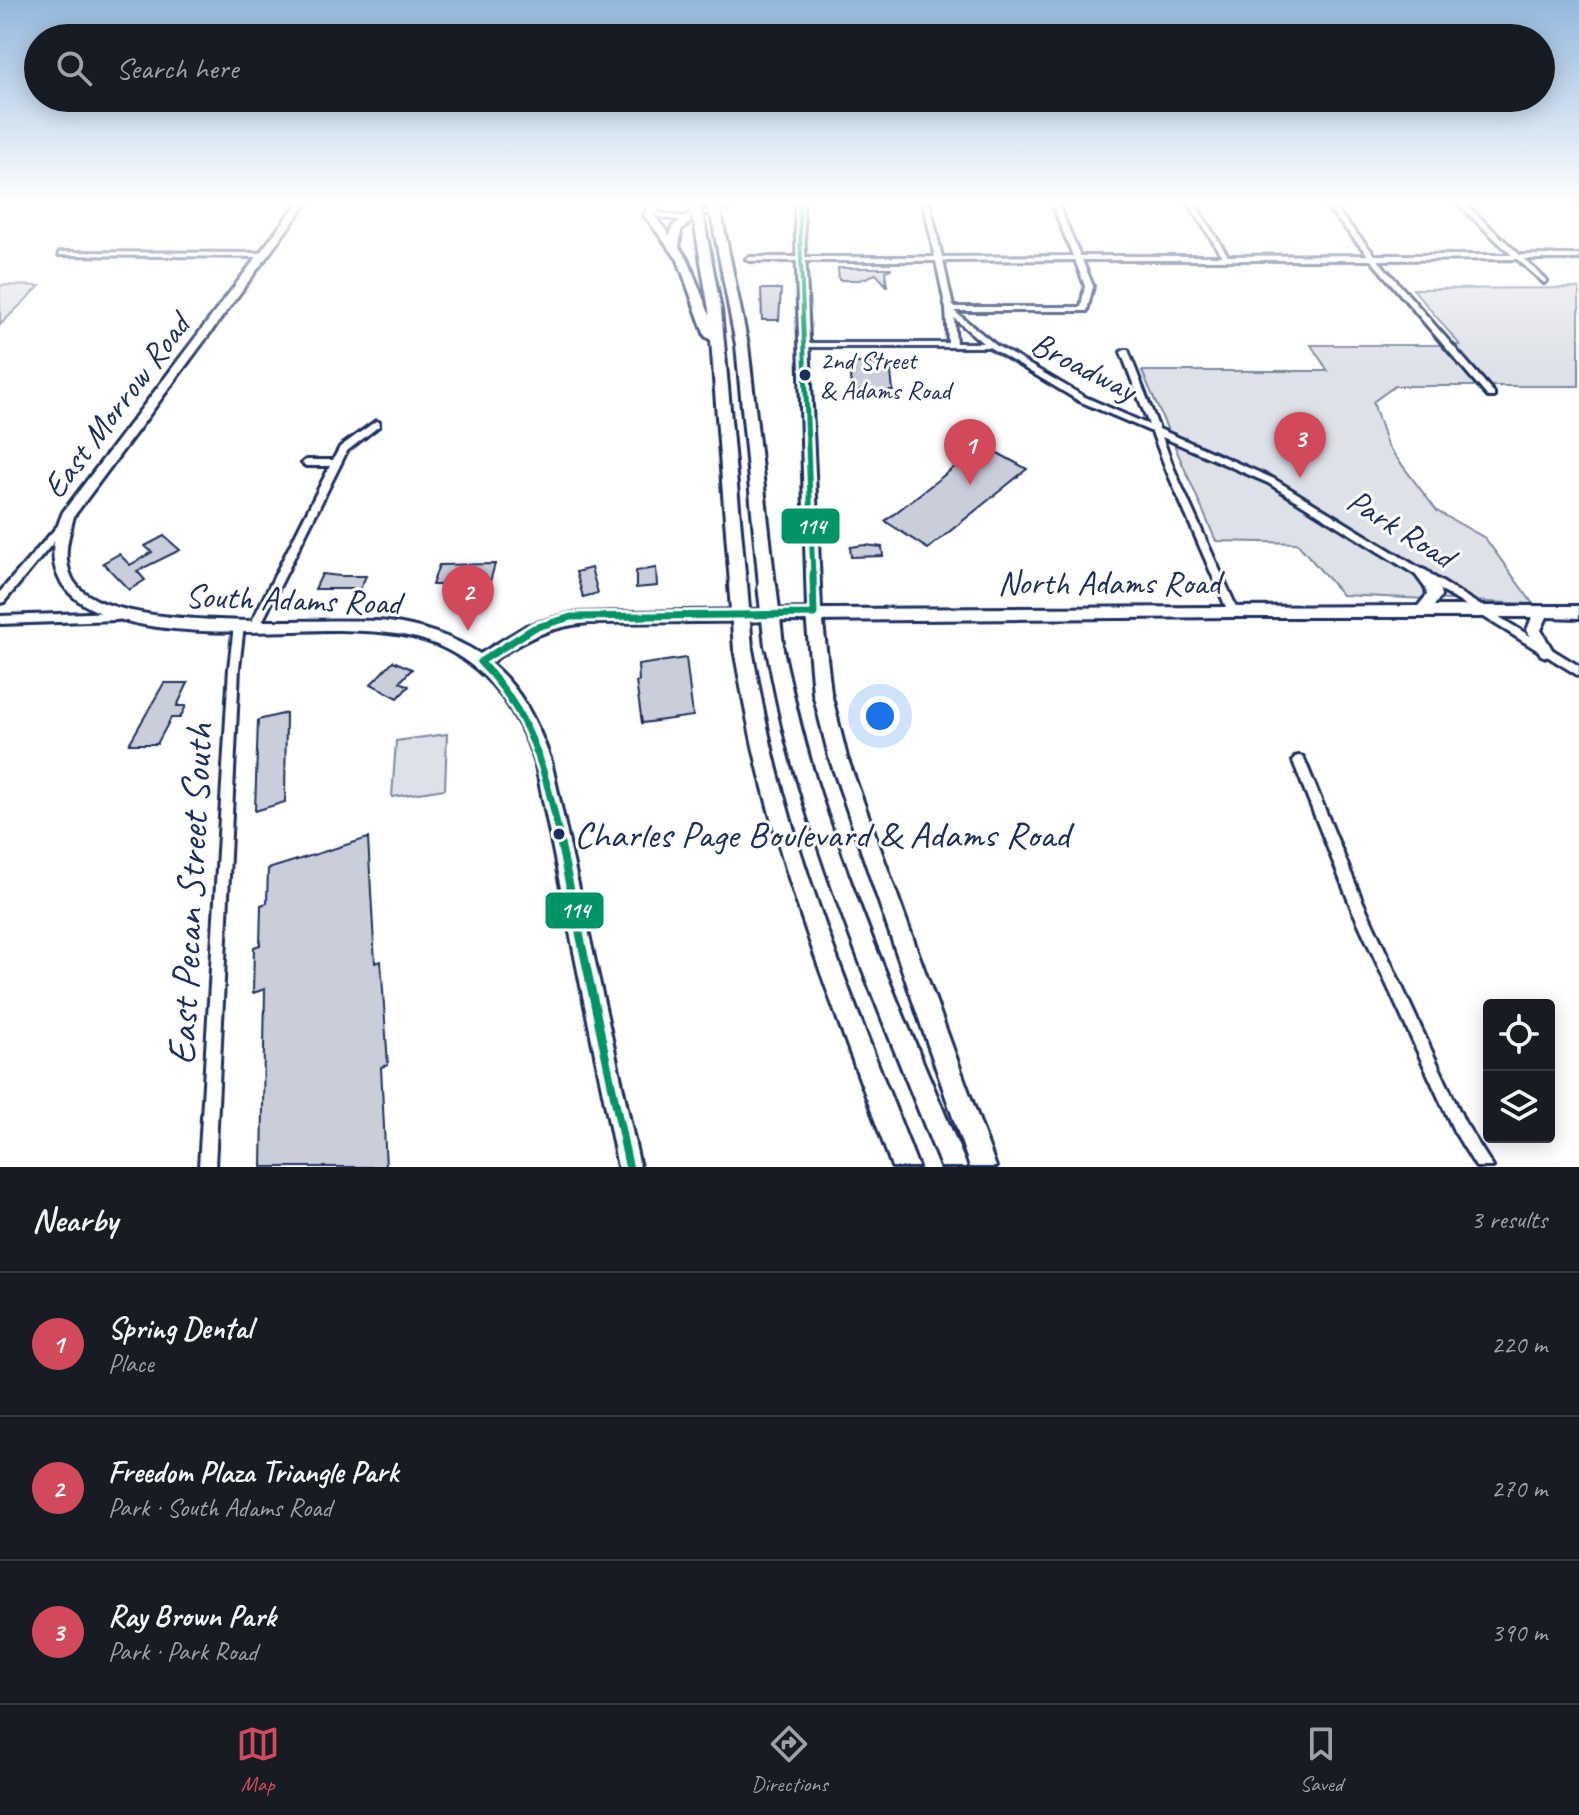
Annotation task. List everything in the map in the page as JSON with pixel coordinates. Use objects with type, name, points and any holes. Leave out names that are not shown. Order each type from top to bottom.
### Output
[{"type":"highway","points":[[680,258],[700,300],[721,364]]},
{"type":"highway","points":[[704,258],[715,310],[721,364],[743,649],[752,707],[774,797],[905,1167]]},
{"type":"highway","points":[[725,258],[742,345],[774,645],[797,753],[819,821],[954,1167]]},
{"type":"highway","points":[[814,614],[822,693],[838,757],[983,1167]]},
{"type":"main road","name":"East Morrow Road","points":[[64,524],[81,495],[261,258]]},
{"type":"main road","points":[[802,260],[814,614]]},
{"type":"main road","name":"South Adams Road","points":[[64,524],[58,540],[60,568],[80,596],[117,616],[163,624],[354,625],[406,631],[440,640],[480,662],[513,695],[537,742],[551,793],[629,1167]]},
{"type":"main road","points":[[1421,612],[1434,596],[1433,588],[1422,574]]},
{"type":"main road","name":"North Adams Road","points":[[480,662],[524,631],[551,621],[640,616],[1233,611],[1579,612]]},
{"type":"main road","points":[[1542,612],[1534,630],[1546,651]]},
{"type":"street","points":[[749,259],[1306,258]]},
{"type":"street","points":[[1374,258],[1491,395]]},
{"type":"street","points":[[1520,258],[1544,281]]},
{"type":"street","points":[[940,259],[951,311],[952,345]]},
{"type":"street","points":[[951,311],[1084,309],[1089,286],[1079,259]]},
{"type":"street","name":"Broadway","points":[[951,311],[989,345],[1082,399],[1157,431]]},
{"type":"street","points":[[804,345],[989,345]]},
{"type":"street","points":[[1125,352],[1233,611]]},
{"type":"street","name":"East Pecan Street South","points":[[207,1167],[234,668],[247,625],[335,463],[349,442],[376,424]]},
{"type":"street","name":"Park Road","points":[[1157,431],[1271,481],[1579,672]]},
{"type":"street","points":[[306,463],[335,463]]},
{"type":"street","name":"East Morrow Road","points":[[0,599],[64,524]]},
{"type":"street","name":"South Adams Road","points":[[0,620],[117,616]]},
{"type":"street","points":[[1299,761],[1357,904],[1459,1126],[1485,1167]]},
{"type":"shaded area","points":[[0,285],[40,286],[0,325]]},
{"type":"shaded area","points":[[1579,288],[1579,386],[1395,386],[1373,402],[1387,445],[1437,511],[1485,538],[1533,604],[1342,595],[1297,543],[1216,541],[1142,371],[1328,371],[1311,345],[1460,345],[1413,289]]},
{"type":"shaded area","points":[[447,734],[445,789],[392,797],[396,741]]},
{"type":"building","points":[[838,268],[891,269],[885,271],[887,286],[876,274],[860,280],[839,280]]},
{"type":"building","points":[[761,289],[781,289],[779,320],[762,320]]},
{"type":"building","points":[[849,363],[890,363],[893,391],[857,391],[851,388]]},
{"type":"building","points":[[983,445],[1027,469],[928,549],[885,521]]},
{"type":"building","points":[[164,536],[180,550],[137,571],[145,580],[129,590],[103,563],[119,554],[130,565],[152,552],[145,546]]},
{"type":"building","points":[[850,547],[882,547],[883,556],[851,557]]},
{"type":"building","points":[[495,564],[489,585],[432,585],[439,565]]},
{"type":"building","points":[[591,568],[598,593],[583,597],[576,572]]},
{"type":"building","points":[[656,568],[657,586],[636,588],[636,571]]},
{"type":"building","points":[[322,574],[366,576],[360,589],[315,589]]},
{"type":"building","points":[[686,658],[693,716],[642,723],[636,682],[639,681],[638,665]]},
{"type":"building","points":[[393,661],[412,669],[400,682],[409,686],[398,698],[371,684]]},
{"type":"building","points":[[164,683],[188,683],[177,706],[186,706],[180,718],[171,718],[157,744],[129,744]]},
{"type":"building","points":[[286,713],[285,802],[255,811],[258,720]]},
{"type":"building","points":[[368,838],[375,963],[381,961],[388,1065],[381,1067],[386,1167],[262,1167],[265,989],[253,993],[254,947],[260,945],[261,905],[267,903],[268,869]]},
{"type":"transit line","name":"114","points":[[629,1167],[546,774],[521,713],[480,662],[534,628],[571,617],[814,614],[801,258]]},
{"type":"place","name":"2nd Street & Adams Road","points":[[805,375]]},
{"type":"place","name":"Ray Brown Park","points":[[1300,478]]},
{"type":"place","name":"Spring Dental","points":[[970,485]]},
{"type":"place","name":"Freedom Plaza Triangle Park","points":[[468,631]]},
{"type":"place","name":"Charles Page Boulevard & Adams Road","points":[[559,834]]}]
